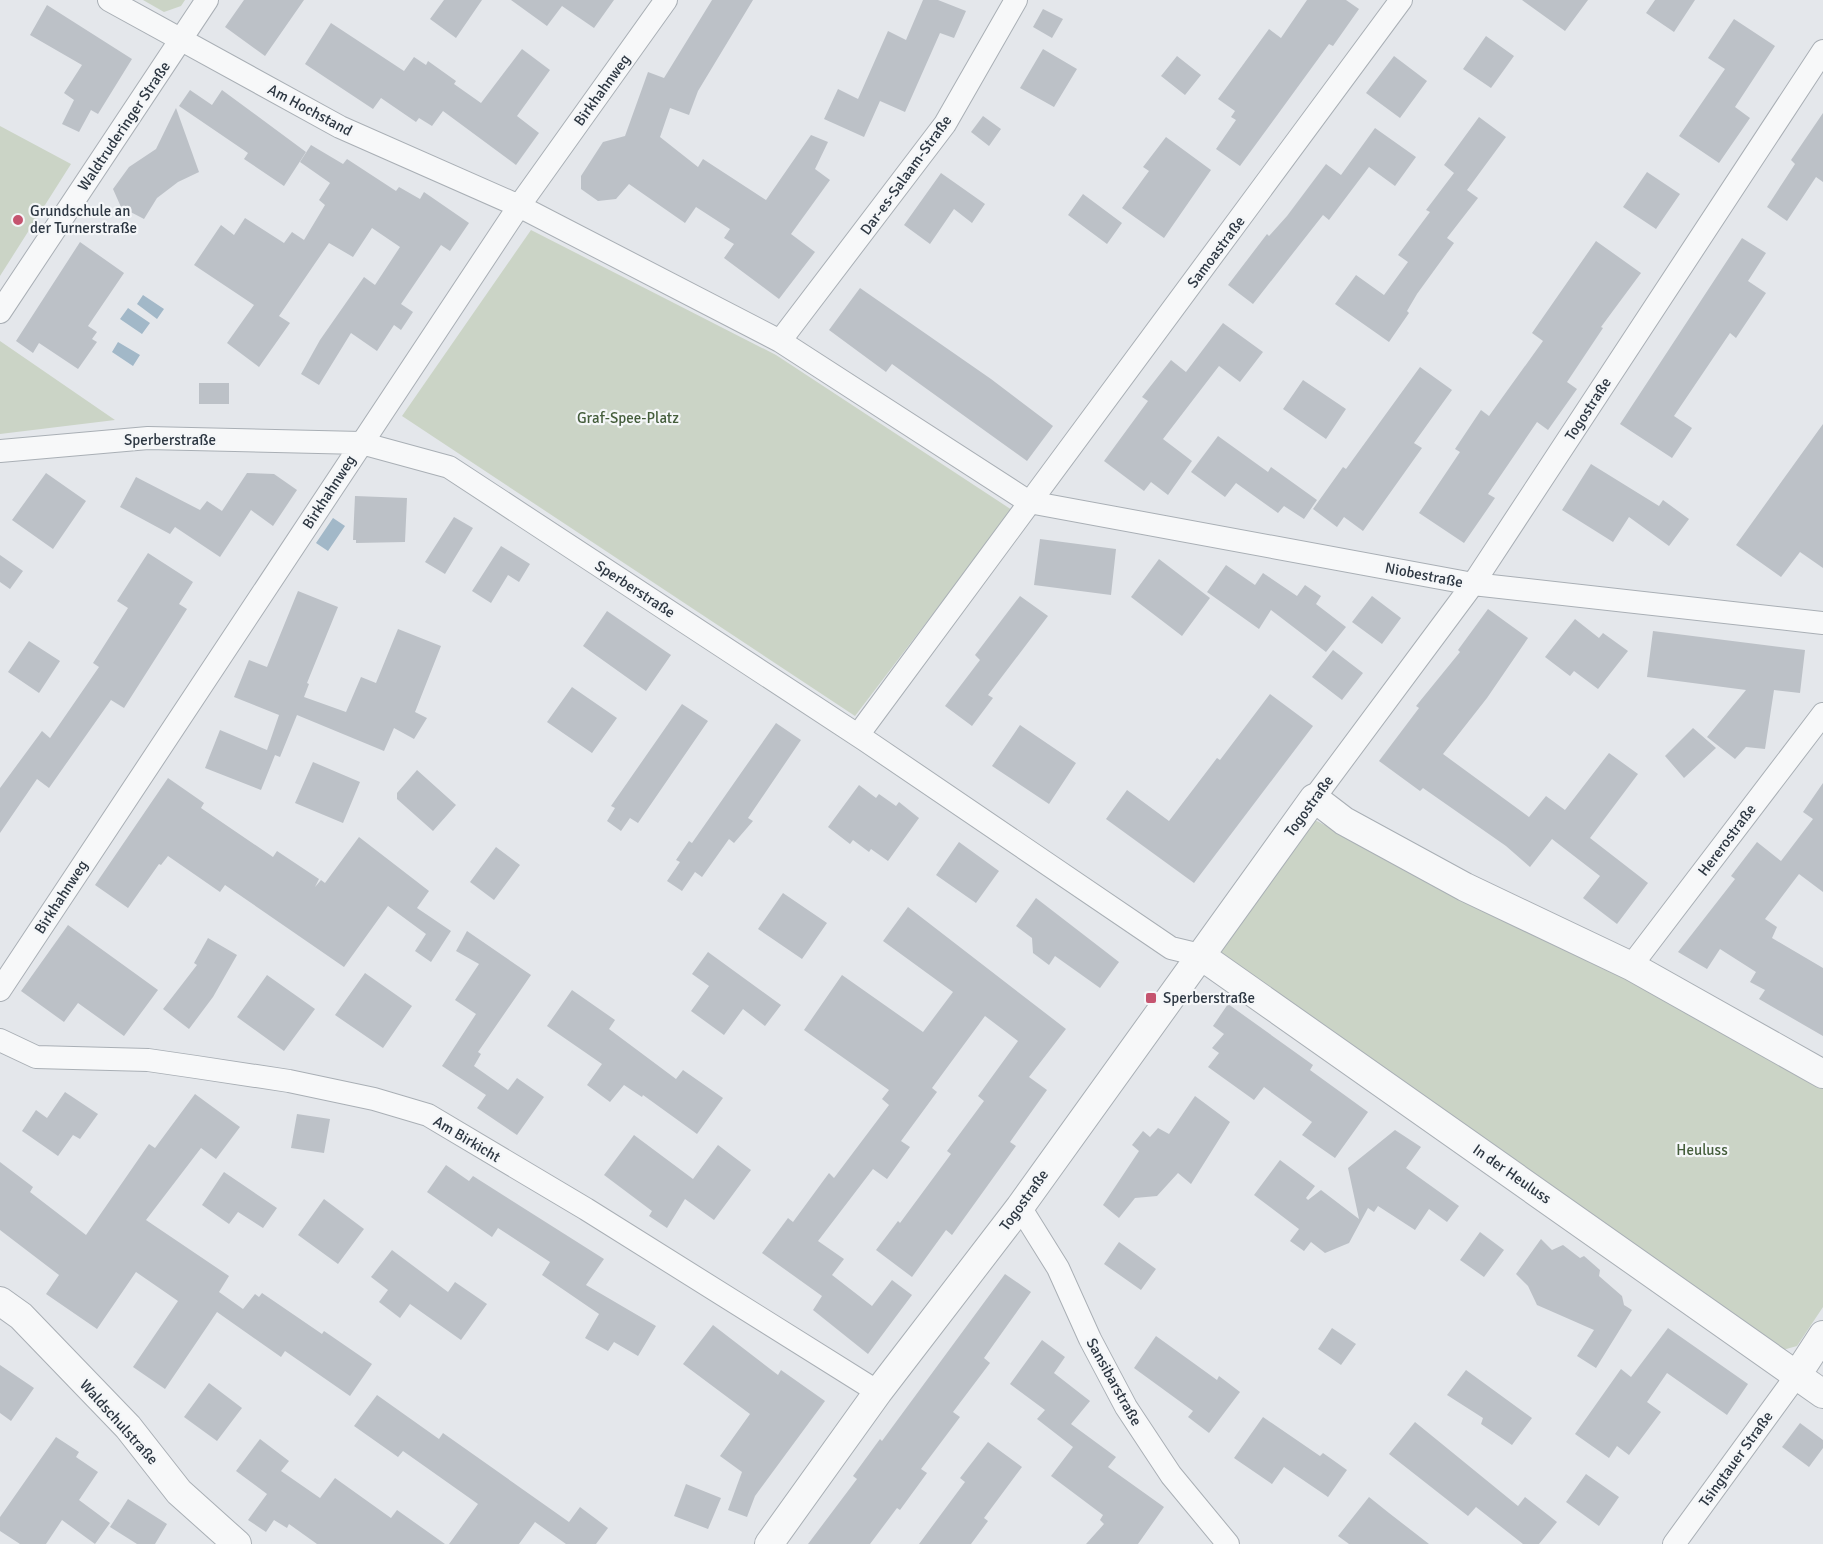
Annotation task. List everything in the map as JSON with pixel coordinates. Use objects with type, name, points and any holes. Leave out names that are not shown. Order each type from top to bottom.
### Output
[{"type":"street","name":"Am Hochstand","points":[[109,0],[340,127],[519,206]]},
{"type":"street","name":"Waldtruderinger Straße","points":[[0,312],[207,0]]},
{"type":"street","name":"Birkhahnweg","points":[[0,990],[519,206],[666,0]]},
{"type":"street","name":"Dar-es-Salaam-Straße","points":[[780,341],[945,124],[1016,0]]},
{"type":"street","name":"Samoastraße","points":[[1029,502],[1401,0]]},
{"type":"street","name":"Togostraße","points":[[769,1544],[878,1392],[1020,1207],[1314,798],[1473,584],[1823,51]]},
{"type":"street","points":[[519,206],[780,341],[1029,502],[858,735]]},
{"type":"street","name":"Sperberstraße","points":[[0,451],[148,438],[361,443],[449,467],[858,735],[1171,948],[1200,955]]},
{"type":"street","name":"Niobestraße","points":[[1029,502],[1473,584],[1823,623]]},
{"type":"street","name":"Hererostraße","points":[[1631,966],[1823,714]]},
{"type":"street","points":[[1314,798],[1344,821],[1465,887],[1631,966],[1823,1074]]},
{"type":"street","name":"In der Heuluss","points":[[1200,955],[1823,1394]]},
{"type":"street","name":"Am Birkicht","points":[[0,1040],[36,1057],[148,1060],[289,1081],[374,1099],[428,1115],[586,1209],[878,1392]]},
{"type":"street","name":"Sansibarstraße","points":[[1020,1207],[1058,1268],[1090,1339],[1126,1407],[1171,1475],[1228,1544]]},
{"type":"street","name":"Waldschulstraße","points":[[0,1301],[21,1316],[128,1427],[179,1492],[237,1544]]},
{"type":"street","points":[[1797,1375],[1823,1335]]},
{"type":"street","name":"Tsingtauer Straße","points":[[1674,1544],[1797,1375]]},
{"type":"green space","points":[[143,0],[185,0],[181,6],[164,12]]},
{"type":"green space","name":"Grundschule an der Turnerstraße","points":[[0,126],[71,164],[0,276]]},
{"type":"green space","name":"Graf-Spee-Platz","points":[[531,230],[776,355],[1012,510],[855,716],[402,416]]},
{"type":"green space","points":[[0,341],[115,420],[0,434]]},
{"type":"green space","name":"Heuluss","points":[[1315,820],[1484,910],[1635,979],[1823,1084],[1823,1307],[1797,1346],[1779,1351],[1219,954]]},
{"type":"water","points":[[143,295],[164,309],[157,319],[137,304]]},
{"type":"water","points":[[128,308],[150,323],[142,334],[120,319]]},
{"type":"water","points":[[118,342],[140,355],[133,366],[112,352]]},
{"type":"water","points":[[333,518],[345,526],[328,551],[316,543]]},
{"type":"building","points":[[244,0],[304,0],[265,56],[225,27]]},
{"type":"building","points":[[444,0],[482,0],[456,38],[430,19]]},
{"type":"building","points":[[511,0],[614,0],[594,28],[562,6],[547,26]]},
{"type":"building","points":[[712,0],[753,0],[698,91],[689,115],[670,108],[660,137],[698,167],[703,159],[766,200],[811,135],[828,142],[815,169],[830,180],[791,234],[815,252],[779,299],[724,258],[734,244],[724,238],[730,229],[696,207],[685,223],[629,184],[616,199],[598,201],[581,189],[581,176],[603,142],[625,136],[648,72],[664,78]]},
{"type":"building","points":[[923,0],[938,0],[966,11],[954,38],[940,33],[905,112],[880,101],[864,137],[824,119],[838,89],[858,99],[888,31],[906,40]]},
{"type":"building","points":[[1307,0],[1346,0],[1359,9],[1333,46],[1329,44],[1240,166],[1216,149],[1236,120],[1231,117],[1235,111],[1218,99],[1269,29],[1281,38]]},
{"type":"building","points":[[1522,0],[1588,0],[1565,31]]},
{"type":"building","points":[[1655,0],[1695,0],[1674,32],[1646,13]]},
{"type":"building","points":[[47,5],[132,59],[98,114],[91,110],[79,132],[62,124],[74,100],[64,93],[82,65],[30,35]]},
{"type":"building","points":[[1043,9],[1063,19],[1052,38],[1033,27]]},
{"type":"building","points":[[1734,19],[1775,46],[1735,107],[1750,118],[1719,163],[1679,136],[1725,69],[1708,58]]},
{"type":"building","points":[[331,23],[404,71],[414,57],[426,65],[428,61],[456,81],[454,84],[481,103],[522,49],[550,70],[517,116],[539,133],[516,165],[443,111],[432,126],[419,118],[416,122],[381,98],[373,109],[305,64]]},
{"type":"building","points":[[1486,36],[1514,56],[1491,88],[1463,69]]},
{"type":"building","points":[[1043,49],[1077,69],[1054,107],[1020,88]]},
{"type":"building","points":[[1177,56],[1201,75],[1185,95],[1161,76]]},
{"type":"building","points":[[1394,56],[1427,81],[1400,118],[1366,93]]},
{"type":"building","points":[[190,90],[212,105],[222,90],[306,152],[284,186],[244,159],[248,153],[179,106]]},
{"type":"building","points":[[176,108],[199,172],[178,182],[157,198],[144,219],[121,207],[113,189],[129,167],[156,149]]},
{"type":"building","points":[[1823,113],[1823,182],[1816,177],[1787,221],[1767,207],[1795,164],[1791,160]]},
{"type":"building","points":[[983,116],[1001,129],[989,146],[971,132]]},
{"type":"building","points":[[1479,117],[1506,137],[1467,190],[1478,198],[1447,238],[1454,243],[1417,294],[1407,311],[1409,313],[1389,342],[1335,304],[1356,275],[1384,295],[1408,262],[1398,255],[1430,212],[1426,210],[1454,173],[1444,165]]},
{"type":"building","points":[[1375,128],[1416,157],[1395,186],[1369,167],[1329,220],[1323,215],[1253,304],[1228,285],[1267,234],[1269,236],[1287,216],[1326,164],[1341,175]]},
{"type":"building","points":[[1166,137],[1211,170],[1164,238],[1122,208],[1149,171],[1143,167]]},
{"type":"building","points":[[311,145],[343,164],[347,159],[396,191],[399,187],[420,199],[424,192],[469,223],[450,251],[441,245],[401,304],[413,312],[401,330],[394,325],[377,351],[351,333],[319,385],[301,374],[320,340],[364,277],[375,285],[400,247],[372,228],[353,257],[329,243],[279,316],[290,323],[259,367],[227,343],[254,305],[194,265],[221,225],[234,235],[245,218],[284,243],[292,232],[304,240],[325,205],[319,200],[330,183],[300,162]]},
{"type":"building","points":[[1647,172],[1680,194],[1656,229],[1623,207]]},
{"type":"building","points":[[941,173],[985,204],[972,223],[954,209],[930,244],[904,225]]},
{"type":"building","points":[[1083,194],[1122,223],[1107,244],[1068,215]]},
{"type":"building","points":[[1742,238],[1766,253],[1748,281],[1766,293],[1736,338],[1730,333],[1674,416],[1692,428],[1672,458],[1620,424]]},
{"type":"building","points":[[1596,241],[1641,273],[1601,327],[1603,328],[1567,382],[1577,389],[1548,430],[1537,422],[1488,494],[1495,498],[1464,543],[1419,513],[1460,452],[1455,449],[1481,410],[1489,416],[1543,341],[1532,333]]},
{"type":"building","points":[[80,242],[124,273],[88,326],[97,332],[92,339],[97,342],[78,369],[39,343],[33,353],[16,341]]},
{"type":"building","points":[[860,288],[991,379],[1053,426],[1027,461],[892,364],[886,372],[829,330]]},
{"type":"building","points":[[1223,323],[1263,352],[1240,382],[1219,366],[1163,439],[1192,461],[1168,495],[1151,482],[1144,491],[1104,461],[1148,401],[1142,397],[1171,360],[1186,372]]},
{"type":"building","points":[[1420,367],[1452,390],[1414,443],[1422,448],[1363,531],[1344,517],[1337,527],[1313,509],[1343,467],[1346,469]]},
{"type":"building","points":[[1303,380],[1346,409],[1326,439],[1283,409]]},
{"type":"building","points":[[199,383],[229,383],[229,404],[199,404]]},
{"type":"building","points":[[1823,424],[1823,568],[1800,552],[1781,577],[1736,545]]},
{"type":"building","points":[[1218,436],[1268,472],[1271,467],[1317,500],[1304,519],[1284,506],[1278,513],[1236,483],[1225,497],[1191,472]]},
{"type":"building","points":[[1591,464],[1659,506],[1663,500],[1689,519],[1669,546],[1629,517],[1613,542],[1562,510]]},
{"type":"building","points":[[46,473],[86,501],[53,549],[12,520]]},
{"type":"building","points":[[247,473],[274,474],[297,490],[273,526],[251,510],[220,557],[175,527],[170,534],[120,507],[136,477],[200,510],[207,501],[222,511]]},
{"type":"building","points":[[355,496],[407,498],[405,542],[356,543],[356,540],[353,540]]},
{"type":"building","points":[[454,517],[473,528],[445,574],[425,562]]},
{"type":"building","points":[[1040,539],[1116,549],[1111,595],[1034,585]]},
{"type":"building","points":[[501,546],[530,564],[519,582],[508,575],[491,603],[472,591]]},
{"type":"building","points":[[148,553],[193,582],[179,604],[187,609],[124,708],[111,700],[49,788],[37,779],[0,833],[0,788],[42,731],[50,738],[99,667],[93,663],[128,608],[117,601]]},
{"type":"building","points":[[0,555],[23,571],[10,589],[0,582]]},
{"type":"building","points":[[1159,559],[1210,598],[1182,636],[1131,597]]},
{"type":"building","points":[[1226,565],[1255,585],[1263,573],[1297,596],[1305,585],[1321,596],[1316,604],[1346,627],[1326,652],[1271,610],[1259,629],[1207,592]]},
{"type":"building","points":[[298,591],[338,607],[307,683],[309,684],[304,697],[346,712],[361,677],[376,683],[398,629],[441,646],[415,712],[427,718],[414,739],[394,728],[384,751],[297,715],[280,757],[275,755],[261,790],[205,768],[220,730],[267,750],[279,715],[234,697],[249,660],[267,667]]},
{"type":"building","points":[[1020,596],[1048,616],[988,695],[993,698],[972,726],[945,706],[980,660],[975,655]]},
{"type":"building","points":[[1372,596],[1401,618],[1382,644],[1352,622]]},
{"type":"building","points":[[1488,609],[1528,638],[1487,698],[1443,754],[1529,817],[1546,796],[1565,810],[1609,753],[1638,774],[1590,838],[1648,883],[1617,924],[1583,898],[1600,876],[1552,839],[1530,867],[1506,846],[1423,788],[1420,791],[1379,761],[1419,708],[1416,706],[1460,652],[1458,650]]},
{"type":"building","points":[[607,611],[671,655],[646,691],[583,646]]},
{"type":"building","points":[[1575,619],[1599,638],[1603,633],[1628,651],[1598,689],[1574,671],[1570,676],[1545,657]]},
{"type":"building","points":[[1653,631],[1805,650],[1800,693],[1774,690],[1765,749],[1746,747],[1735,759],[1707,737],[1746,690],[1647,677]]},
{"type":"building","points":[[29,641],[60,661],[39,693],[8,672]]},
{"type":"building","points":[[1333,650],[1363,673],[1342,700],[1312,677]]},
{"type":"building","points":[[572,687],[617,718],[592,753],[547,722]]},
{"type":"building","points":[[1270,694],[1313,726],[1194,883],[1106,819],[1127,790],[1169,821],[1217,758],[1220,760]]},
{"type":"building","points":[[682,704],[708,721],[638,823],[630,818],[621,831],[607,821],[615,808],[611,806]]},
{"type":"building","points":[[776,723],[801,740],[748,818],[753,821],[734,843],[729,839],[702,877],[695,872],[682,891],[667,881],[680,862],[676,860],[689,841],[692,843]]},
{"type":"building","points":[[1020,725],[1076,763],[1049,804],[992,766]]},
{"type":"building","points":[[1693,728],[1716,748],[1684,778],[1665,756]]},
{"type":"building","points":[[313,762],[360,782],[343,823],[295,803]]},
{"type":"building","points":[[417,770],[456,805],[433,831],[397,799],[397,793]]},
{"type":"building","points":[[168,778],[204,803],[201,808],[273,857],[277,851],[319,879],[315,887],[321,880],[325,883],[359,837],[429,891],[417,908],[451,931],[431,962],[415,951],[426,934],[388,906],[344,967],[225,885],[220,892],[168,856],[161,865],[159,864],[128,908],[95,885]]},
{"type":"building","points":[[1823,783],[1823,892],[1799,874],[1765,919],[1777,927],[1772,938],[1823,968],[1823,1036],[1759,999],[1765,990],[1750,982],[1756,972],[1720,949],[1707,969],[1678,952],[1735,879],[1731,876],[1757,842],[1781,861],[1813,819],[1803,812]]},
{"type":"building","points":[[859,785],[876,798],[879,794],[896,806],[899,802],[919,818],[888,861],[871,849],[869,852],[853,840],[850,844],[828,827]]},
{"type":"building","points":[[959,842],[999,871],[976,903],[936,875]]},
{"type":"building","points":[[496,847],[520,865],[494,900],[470,882]]},
{"type":"building","points":[[783,893],[827,923],[802,959],[758,929]]},
{"type":"building","points":[[1036,898],[1119,962],[1100,988],[1055,956],[1049,965],[1033,953],[1032,938],[1016,926]]},
{"type":"building","points":[[908,907],[1066,1029],[1029,1077],[1047,1090],[1010,1142],[1016,1146],[952,1235],[946,1230],[912,1277],[876,1250],[898,1221],[900,1223],[951,1154],[947,1151],[984,1101],[978,1096],[1018,1041],[985,1016],[932,1088],[937,1092],[901,1141],[910,1147],[887,1179],[873,1169],[818,1241],[844,1259],[832,1275],[872,1306],[892,1280],[912,1295],[868,1354],[813,1310],[822,1296],[762,1253],[788,1218],[793,1222],[829,1173],[834,1178],[889,1105],[882,1099],[889,1090],[804,1030],[842,975],[923,1032],[953,992],[883,941]]},
{"type":"building","points":[[68,925],[158,990],[124,1036],[78,1003],[64,1022],[21,991]]},
{"type":"building","points":[[467,931],[531,975],[478,1052],[481,1054],[474,1066],[508,1090],[517,1078],[544,1097],[517,1135],[477,1108],[486,1095],[442,1066],[476,1014],[455,1000],[479,964],[456,951]]},
{"type":"building","points":[[208,938],[237,955],[213,997],[189,1029],[163,1009],[197,965],[194,963]]},
{"type":"building","points":[[708,952],[781,1005],[765,1026],[743,1009],[724,1035],[691,1011],[709,986],[692,974]]},
{"type":"building","points":[[365,973],[412,1006],[383,1048],[335,1015]]},
{"type":"building","points":[[267,975],[315,1009],[284,1051],[237,1017]]},
{"type":"building","points":[[572,990],[615,1020],[609,1029],[676,1079],[683,1070],[723,1098],[697,1134],[643,1095],[642,1097],[624,1085],[610,1102],[587,1085],[602,1064],[547,1026]]},
{"type":"building","points":[[1228,1004],[1313,1065],[1310,1070],[1368,1112],[1335,1158],[1302,1135],[1312,1122],[1264,1087],[1254,1100],[1208,1067],[1219,1053],[1212,1048],[1224,1034],[1213,1026]]},
{"type":"building","points":[[65,1092],[98,1114],[80,1139],[73,1135],[58,1156],[22,1131],[36,1110],[47,1118]]},
{"type":"building","points":[[195,1094],[240,1127],[216,1159],[201,1148],[146,1220],[229,1276],[219,1292],[243,1309],[255,1294],[259,1297],[262,1293],[322,1334],[324,1331],[372,1364],[350,1396],[285,1351],[281,1357],[217,1312],[165,1389],[133,1367],[178,1301],[136,1272],[97,1329],[46,1294],[59,1275],[0,1230],[0,1162],[33,1187],[30,1192],[86,1235],[149,1144],[155,1148]]},
{"type":"building","points":[[1195,1096],[1230,1122],[1191,1184],[1178,1173],[1157,1196],[1135,1198],[1119,1218],[1103,1205],[1139,1151],[1132,1145],[1143,1131],[1150,1137],[1158,1128],[1169,1134]]},
{"type":"building","points":[[297,1114],[330,1119],[324,1153],[291,1148]]},
{"type":"building","points":[[1395,1130],[1421,1147],[1406,1168],[1459,1206],[1447,1222],[1429,1209],[1415,1230],[1378,1206],[1374,1212],[1368,1208],[1349,1243],[1325,1253],[1311,1242],[1304,1251],[1290,1241],[1299,1229],[1254,1195],[1280,1160],[1315,1186],[1306,1198],[1308,1200],[1321,1190],[1359,1219],[1348,1168]]},
{"type":"building","points":[[634,1135],[693,1179],[718,1145],[751,1170],[714,1220],[685,1199],[667,1228],[649,1216],[652,1211],[604,1175]]},
{"type":"building","points":[[446,1165],[469,1181],[473,1176],[604,1259],[586,1285],[656,1326],[638,1356],[614,1342],[608,1351],[585,1338],[599,1314],[542,1275],[550,1262],[498,1228],[492,1237],[427,1192]]},
{"type":"building","points":[[224,1172],[277,1208],[263,1228],[238,1212],[229,1224],[202,1205]]},
{"type":"building","points":[[324,1199],[364,1229],[338,1264],[298,1235]]},
{"type":"building","points":[[1480,1232],[1504,1250],[1484,1277],[1460,1260]]},
{"type":"building","points":[[1541,1239],[1552,1250],[1563,1245],[1580,1258],[1584,1256],[1600,1270],[1599,1276],[1622,1296],[1624,1305],[1632,1310],[1596,1368],[1577,1356],[1594,1330],[1537,1305],[1528,1286],[1516,1274]]},
{"type":"building","points":[[1119,1242],[1156,1269],[1141,1290],[1104,1264]]},
{"type":"building","points":[[392,1250],[448,1292],[455,1282],[487,1304],[461,1340],[410,1304],[400,1318],[379,1302],[388,1290],[371,1277]]},
{"type":"building","points":[[1005,1274],[1031,1292],[984,1358],[990,1363],[953,1412],[960,1417],[921,1469],[927,1473],[900,1510],[897,1508],[870,1544],[808,1544],[857,1479],[853,1476],[880,1439],[882,1441]]},
{"type":"building","points":[[713,1325],[778,1375],[781,1370],[825,1401],[755,1496],[747,1517],[728,1510],[742,1472],[720,1456],[750,1414],[683,1364]]},
{"type":"building","points":[[1332,1328],[1356,1344],[1341,1365],[1318,1349]]},
{"type":"building","points":[[1668,1328],[1748,1384],[1727,1415],[1667,1373],[1647,1402],[1661,1412],[1629,1455],[1617,1446],[1609,1458],[1575,1434],[1621,1369],[1631,1377]]},
{"type":"building","points":[[1156,1336],[1217,1380],[1219,1376],[1240,1392],[1209,1433],[1188,1417],[1193,1411],[1134,1368]]},
{"type":"building","points":[[1042,1340],[1065,1357],[1054,1373],[1090,1401],[1071,1424],[1116,1457],[1108,1467],[1164,1507],[1138,1544],[1086,1544],[1104,1524],[1100,1520],[1103,1515],[1051,1476],[1073,1447],[1037,1419],[1045,1410],[1010,1384]]},
{"type":"building","points":[[0,1365],[34,1388],[11,1421],[0,1413]]},
{"type":"building","points":[[1466,1370],[1532,1418],[1512,1445],[1481,1424],[1483,1418],[1447,1395]]},
{"type":"building","points":[[209,1383],[242,1408],[217,1441],[184,1417]]},
{"type":"building","points":[[377,1395],[439,1439],[443,1433],[569,1522],[580,1507],[608,1528],[596,1544],[566,1544],[535,1522],[519,1544],[449,1544],[478,1504],[403,1451],[398,1457],[354,1426]]},
{"type":"building","points":[[1263,1417],[1320,1456],[1323,1453],[1347,1470],[1328,1497],[1284,1467],[1272,1484],[1234,1458]]},
{"type":"building","points":[[1415,1422],[1518,1506],[1525,1497],[1557,1522],[1539,1544],[1523,1544],[1476,1507],[1468,1516],[1389,1454]]},
{"type":"building","points":[[1800,1423],[1823,1440],[1823,1448],[1809,1467],[1782,1447]]},
{"type":"building","points":[[56,1437],[79,1452],[76,1457],[98,1472],[79,1500],[110,1523],[95,1544],[62,1520],[46,1544],[20,1544],[0,1531],[0,1517]]},
{"type":"building","points":[[260,1439],[289,1461],[281,1471],[320,1498],[335,1478],[391,1518],[397,1510],[445,1544],[317,1544],[289,1524],[287,1528],[274,1520],[266,1532],[248,1520],[267,1494],[236,1471]]},
{"type":"building","points":[[988,1442],[1022,1467],[984,1518],[988,1521],[971,1544],[919,1544],[965,1482],[960,1478]]},
{"type":"building","points":[[1586,1474],[1619,1497],[1599,1526],[1566,1502]]},
{"type":"building","points":[[686,1484],[721,1498],[708,1529],[674,1516]]},
{"type":"building","points":[[1369,1497],[1429,1544],[1349,1544],[1338,1536]]},
{"type":"building","points":[[128,1499],[167,1524],[155,1544],[137,1544],[110,1527]]},
{"type":"place","name":"Grundschule an der Turnerstraße","points":[[18,220]]},
{"type":"place","name":"Sperberstraße","points":[[1151,998]]}]
